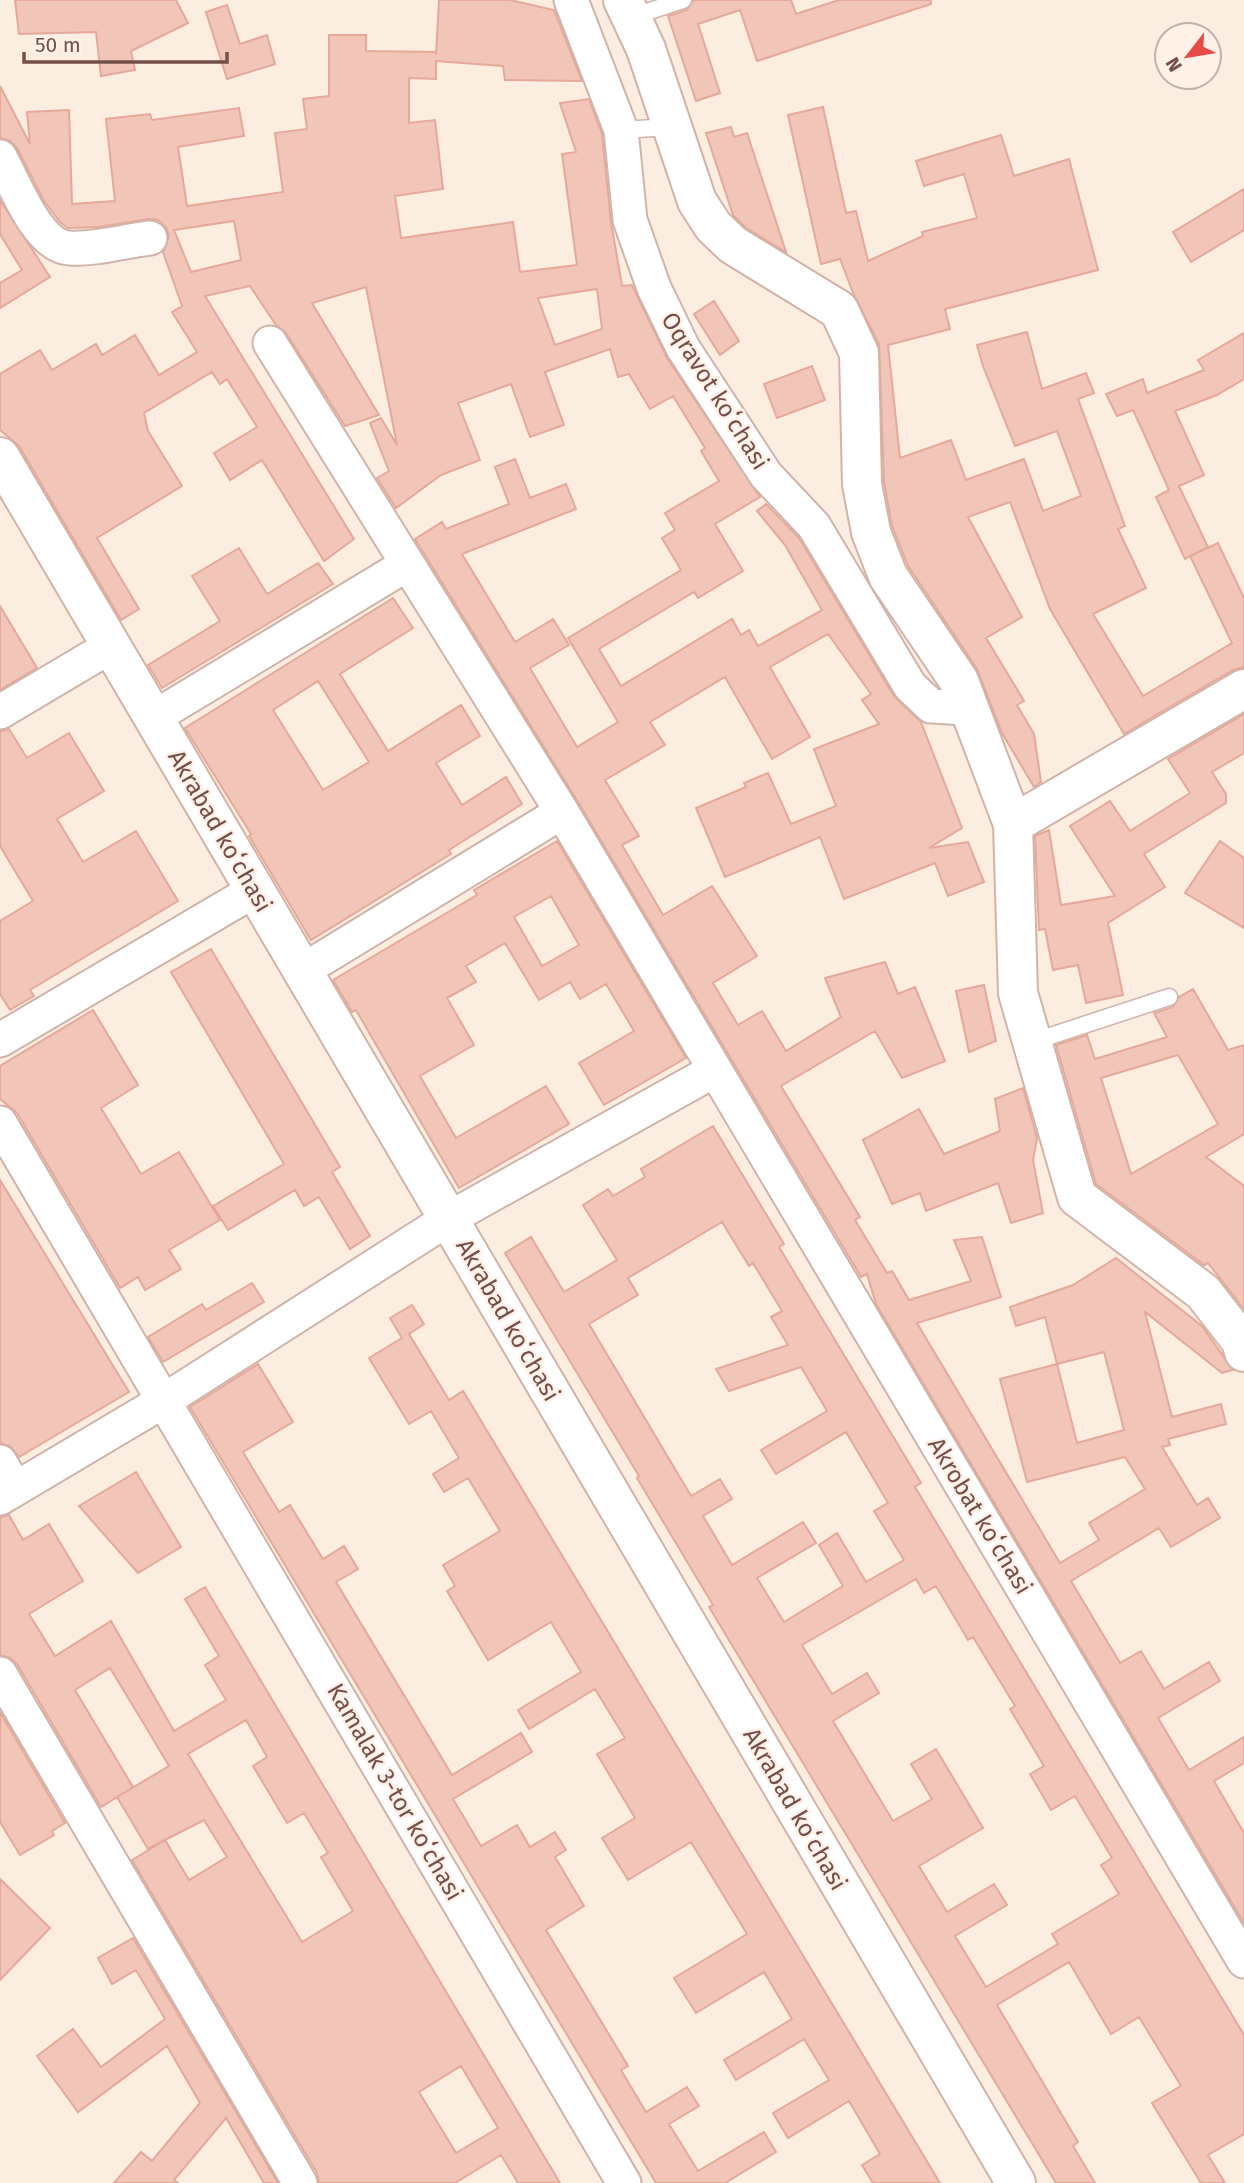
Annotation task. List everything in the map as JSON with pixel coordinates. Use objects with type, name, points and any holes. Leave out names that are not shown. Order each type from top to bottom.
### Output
[{"type":"street","name":"Oqravot koʻchasi","points":[[571,0],[621,130],[630,220],[654,288],[683,348],[766,475],[814,526],[910,686],[931,706],[970,708]]},
{"type":"street","points":[[628,8],[697,201],[713,226],[733,245],[839,310],[859,353],[862,484],[871,532],[888,576],[959,681],[1013,824],[1018,993],[1077,1197],[1203,1292],[1241,1341],[1244,1352]]},
{"type":"street","points":[[0,156],[39,231],[55,245],[69,248],[150,238]]},
{"type":"street","name":"Akrobat koʻchasi","points":[[270,343],[562,812],[1244,1961]]},
{"type":"street","name":"Akrabad koʻchasi","points":[[0,457],[1016,2183]]},
{"type":"street","points":[[153,718],[406,565]]},
{"type":"street","points":[[0,712],[111,646]]},
{"type":"street","points":[[1013,824],[1244,689]]},
{"type":"street","points":[[302,971],[562,812]]},
{"type":"street","points":[[0,1040],[255,890]]},
{"type":"street","points":[[5,1482],[165,1400],[448,1219],[715,1070]]},
{"type":"street","name":"Kamalak 3-tor koʻchasi","points":[[0,1123],[624,2183]]},
{"type":"street","points":[[0,1674],[300,2183]]},
{"type":"lane","points":[[628,8],[683,0]]},
{"type":"lane","points":[[621,130],[672,127]]},
{"type":"lane","points":[[1032,1042],[1169,997]]},
{"type":"building","points":[[15,0],[176,0],[188,23],[131,51],[135,70],[101,76],[96,32],[19,34]]},
{"type":"building","points":[[439,0],[510,0],[554,10],[582,81],[505,80],[503,66],[436,61],[436,79],[409,78],[409,123],[435,120],[443,189],[395,196],[401,238],[513,222],[520,272],[577,265],[562,154],[576,152],[560,103],[589,99],[602,134],[611,222],[622,286],[632,285],[667,358],[760,497],[715,524],[743,571],[698,598],[694,592],[599,649],[621,686],[732,619],[741,635],[749,630],[758,646],[822,610],[785,545],[757,511],[766,504],[799,538],[894,696],[921,722],[962,828],[929,848],[968,842],[984,882],[948,896],[935,863],[844,899],[820,837],[725,877],[696,808],[746,787],[744,783],[768,773],[791,824],[836,806],[814,749],[879,724],[862,700],[871,694],[828,634],[770,667],[810,737],[772,759],[725,677],[650,722],[665,745],[605,780],[639,836],[622,845],[663,915],[712,886],[757,956],[713,983],[738,1025],[762,1011],[786,1051],[841,1017],[825,978],[885,962],[898,994],[915,987],[945,1061],[902,1078],[875,1031],[781,1086],[860,1217],[855,1220],[887,1273],[892,1271],[909,1300],[971,1281],[954,1240],[982,1237],[1001,1297],[917,1323],[1060,1563],[1099,1540],[1089,1523],[1145,1489],[1125,1457],[1027,1482],[1000,1379],[1057,1364],[1045,1317],[1016,1326],[1010,1307],[1073,1285],[1116,1258],[1202,1326],[1233,1370],[1222,1373],[1145,1312],[1172,1417],[1221,1404],[1226,1424],[1168,1439],[1170,1445],[1162,1447],[1197,1505],[1208,1498],[1220,1518],[1171,1547],[1159,1528],[1071,1581],[1120,1663],[1141,1651],[1164,1689],[1209,1662],[1220,1681],[1158,1718],[1189,1770],[1244,1737],[1244,1763],[1214,1781],[1244,1833],[1244,1923],[876,1304],[867,1274],[861,1277],[578,802],[415,539],[442,522],[446,529],[509,504],[495,467],[515,459],[530,498],[566,484],[576,509],[462,554],[515,642],[553,619],[569,645],[530,668],[577,747],[618,722],[568,638],[681,570],[662,538],[675,530],[665,513],[719,481],[701,451],[705,448],[673,396],[650,409],[629,374],[618,377],[610,349],[545,372],[564,425],[530,437],[511,384],[458,403],[480,460],[441,475],[396,508],[377,478],[389,471],[370,423],[381,418],[397,445],[366,287],[312,303],[379,415],[345,426],[286,333],[276,325],[250,286],[205,296],[354,539],[324,561],[262,460],[230,480],[214,453],[257,427],[227,379],[220,384],[212,372],[144,413],[148,431],[182,486],[97,538],[139,609],[121,620],[19,446],[0,430],[0,374],[40,350],[52,370],[96,344],[102,355],[135,335],[159,375],[197,352],[172,312],[182,306],[163,252],[169,236],[166,227],[158,220],[148,219],[99,227],[68,228],[60,222],[44,201],[17,148],[10,141],[0,138],[0,86],[30,144],[27,112],[69,110],[72,204],[115,201],[106,119],[150,114],[152,120],[239,108],[244,136],[178,147],[187,206],[283,192],[275,133],[307,129],[303,99],[329,96],[329,35],[366,35],[366,51],[436,52],[436,55]],"holes":[[[234,221],[241,260],[191,272],[174,230]],[[597,289],[602,329],[555,345],[538,298]],[[1104,1352],[1124,1430],[1077,1443],[1057,1364]]]},
{"type":"building","points":[[693,0],[791,0],[796,14],[839,0],[931,0],[931,4],[757,61],[740,10],[698,24],[720,93],[696,101],[668,16],[687,10]]},
{"type":"building","points":[[227,5],[240,44],[267,35],[275,64],[227,79],[206,12]]},
{"type":"building","points":[[823,107],[846,213],[856,211],[868,261],[923,236],[922,232],[977,218],[964,174],[924,186],[916,161],[1001,135],[1014,176],[1069,159],[1098,270],[945,309],[950,329],[888,345],[900,458],[951,440],[966,480],[1024,459],[1043,511],[1081,496],[1057,431],[1015,446],[983,366],[977,345],[1027,332],[1042,389],[1086,373],[1094,393],[1078,399],[1125,526],[1118,529],[1146,588],[1093,614],[1143,696],[1232,643],[1190,556],[1218,543],[1244,598],[1244,667],[1233,670],[1124,734],[1050,609],[1010,502],[968,517],[1022,617],[986,638],[1024,701],[1017,705],[1034,734],[1041,782],[1034,787],[1002,733],[977,669],[908,566],[892,526],[884,482],[879,344],[854,295],[840,259],[821,264],[788,115]]},
{"type":"building","points":[[731,127],[734,137],[747,133],[786,252],[746,228],[733,215],[706,133]]},
{"type":"building","points":[[1244,189],[1244,230],[1191,262],[1173,232]]},
{"type":"building","points":[[0,200],[50,277],[0,308],[0,283],[22,270],[0,234]]},
{"type":"building","points":[[714,301],[739,341],[720,355],[694,314]]},
{"type":"building","points":[[1244,333],[1244,379],[1217,395],[1175,411],[1204,475],[1179,486],[1208,547],[1185,559],[1156,497],[1169,490],[1133,410],[1117,416],[1106,394],[1143,379],[1147,393],[1204,370],[1198,360]]},
{"type":"building","points":[[812,366],[825,400],[777,418],[764,384]]},
{"type":"building","points":[[239,548],[267,594],[318,563],[333,584],[162,688],[148,665],[220,621],[192,576]]},
{"type":"building","points":[[393,598],[413,628],[340,674],[388,751],[461,705],[480,736],[436,763],[462,805],[506,777],[522,804],[449,850],[451,854],[311,940],[249,836],[251,834],[185,728]],"holes":[[[318,681],[369,762],[323,790],[273,710]]]},
{"type":"building","points":[[0,606],[37,668],[0,690]]},
{"type":"building","points":[[1244,714],[1244,753],[1212,772],[1226,794],[1226,803],[1144,854],[1165,887],[1108,923],[1123,995],[1086,1003],[1078,965],[1053,970],[1045,929],[1039,930],[1035,836],[1049,830],[1061,905],[1115,896],[1070,826],[1110,801],[1130,831],[1190,793],[1168,759]]},
{"type":"building","points":[[9,729],[27,758],[69,733],[104,791],[57,819],[83,862],[136,831],[178,901],[30,990],[34,996],[10,1010],[0,994],[0,921],[33,901],[0,846],[0,731]]},
{"type":"building","points":[[557,841],[686,1058],[604,1105],[579,1063],[634,1031],[606,984],[580,999],[570,982],[539,1000],[505,943],[466,966],[476,982],[447,998],[474,1045],[420,1076],[456,1138],[546,1086],[569,1124],[459,1188],[356,1010],[352,1012],[333,980],[477,895],[474,890]],"holes":[[[551,896],[579,945],[542,966],[514,917]]]},
{"type":"building","points":[[1220,841],[1244,858],[1244,928],[1185,893]]},
{"type":"building","points":[[211,949],[340,1167],[332,1172],[370,1236],[350,1249],[319,1197],[304,1206],[295,1190],[228,1230],[213,1206],[284,1164],[171,972]]},
{"type":"building","points":[[984,985],[996,1041],[969,1052],[956,991]]},
{"type":"building","points":[[1193,989],[1228,1050],[1244,1045],[1244,1134],[1206,1157],[1244,1186],[1244,1309],[1208,1263],[1204,1265],[1096,1184],[1056,1045],[1087,1035],[1095,1059],[1167,1037],[1154,1013],[1173,1007],[1179,997]],"holes":[[[1178,1055],[1218,1124],[1131,1174],[1101,1078]]]},
{"type":"building","points":[[93,1010],[138,1085],[101,1108],[141,1174],[179,1152],[220,1220],[169,1250],[181,1269],[145,1290],[138,1277],[120,1288],[17,1113],[0,1099],[0,1066]]},
{"type":"building","points":[[1023,1088],[1037,1138],[1033,1160],[1043,1213],[1011,1223],[998,1183],[926,1211],[920,1193],[892,1204],[863,1140],[919,1109],[944,1154],[1000,1131],[995,1099]]},
{"type":"building","points":[[713,1126],[784,1244],[779,1247],[921,1483],[915,1487],[1244,2035],[1244,2134],[1208,2155],[1225,2183],[1201,2183],[1152,2103],[1181,2086],[1139,2017],[1111,2034],[1069,1962],[997,2005],[1078,2142],[1073,2146],[1095,2183],[1056,2183],[709,1607],[713,1605],[637,1478],[639,1476],[505,1253],[531,1237],[564,1292],[617,1260],[583,1205],[608,1189],[613,1196],[645,1177],[641,1169]],"holes":[[[722,1222],[749,1266],[753,1263],[782,1311],[771,1317],[788,1345],[716,1369],[729,1391],[801,1367],[827,1411],[761,1450],[776,1474],[846,1432],[888,1503],[874,1511],[904,1560],[866,1582],[837,1533],[819,1545],[843,1586],[784,1622],[757,1578],[816,1543],[803,1522],[732,1565],[703,1516],[732,1499],[720,1479],[691,1496],[589,1324],[638,1295],[628,1278]],[[916,1579],[924,1593],[936,1586],[968,1640],[973,1637],[1015,1706],[1010,1709],[1044,1766],[1030,1774],[1051,1810],[1075,1796],[1112,1858],[1101,1865],[1119,1894],[1052,1934],[1058,1944],[986,1987],[955,1936],[1007,1905],[994,1884],[947,1912],[919,1866],[983,1828],[936,1749],[911,1764],[932,1799],[893,1821],[833,1721],[879,1693],[867,1673],[832,1694],[802,1645]]]},
{"type":"building","points":[[0,1180],[129,1392],[19,1457],[10,1446],[0,1443]]},
{"type":"building","points":[[252,1283],[264,1302],[163,1362],[148,1337],[202,1304],[206,1310]]},
{"type":"building","points":[[412,1305],[424,1324],[409,1334],[449,1400],[463,1391],[940,2183],[873,2183],[862,2165],[880,2154],[849,2101],[788,2138],[773,2113],[829,2080],[804,2039],[736,2080],[724,2060],[792,2019],[764,1972],[696,2013],[674,1978],[747,1934],[691,1842],[628,1880],[602,1838],[635,1818],[597,1754],[625,1738],[595,1689],[529,1729],[518,1710],[581,1672],[551,1622],[488,1660],[447,1591],[455,1586],[443,1565],[500,1531],[468,1478],[444,1492],[433,1474],[459,1458],[431,1411],[409,1424],[369,1358],[402,1338],[390,1318]]},
{"type":"building","points":[[258,1364],[293,1422],[243,1452],[279,1512],[290,1505],[323,1559],[344,1546],[358,1569],[336,1582],[452,1775],[521,1733],[532,1752],[453,1799],[481,1846],[517,1825],[530,1847],[555,1832],[566,1850],[555,1857],[584,1906],[546,1930],[628,2066],[621,2070],[646,2112],[687,2087],[699,2106],[669,2124],[698,2171],[764,2132],[776,2152],[725,2183],[656,2183],[190,1407]]},
{"type":"building","points":[[136,1472],[181,1547],[138,1573],[79,1506]]},
{"type":"building","points":[[9,1515],[23,1540],[49,1524],[83,1581],[29,1614],[55,1656],[111,1621],[174,1731],[226,1700],[205,1665],[219,1656],[185,1599],[205,1587],[560,2183],[518,2183],[501,2155],[455,2183],[319,2183],[317,2173],[132,1860],[165,1840],[148,1849],[117,1797],[101,1807],[17,1664],[0,1655],[0,1517]],"holes":[[[110,1668],[169,1766],[117,1797],[133,1787],[75,1690]],[[246,1720],[267,1757],[253,1766],[287,1823],[304,1813],[328,1853],[321,1857],[353,1911],[302,1942],[188,1754]],[[204,1820],[227,1857],[189,1880],[165,1840]],[[461,2066],[498,2128],[456,2153],[419,2092]]]},
{"type":"building","points":[[0,1712],[65,1823],[52,1831],[54,1835],[20,1855],[0,1822]]},
{"type":"building","points":[[0,1879],[50,1928],[0,1980]]},
{"type":"building","points":[[133,1938],[278,2183],[264,2183],[226,2118],[174,2180],[178,2183],[114,2183],[141,2152],[152,2161],[200,2103],[167,2046],[78,2112],[37,2056],[73,2029],[101,2067],[165,2019],[136,1970],[112,1984],[98,1958]]}]
